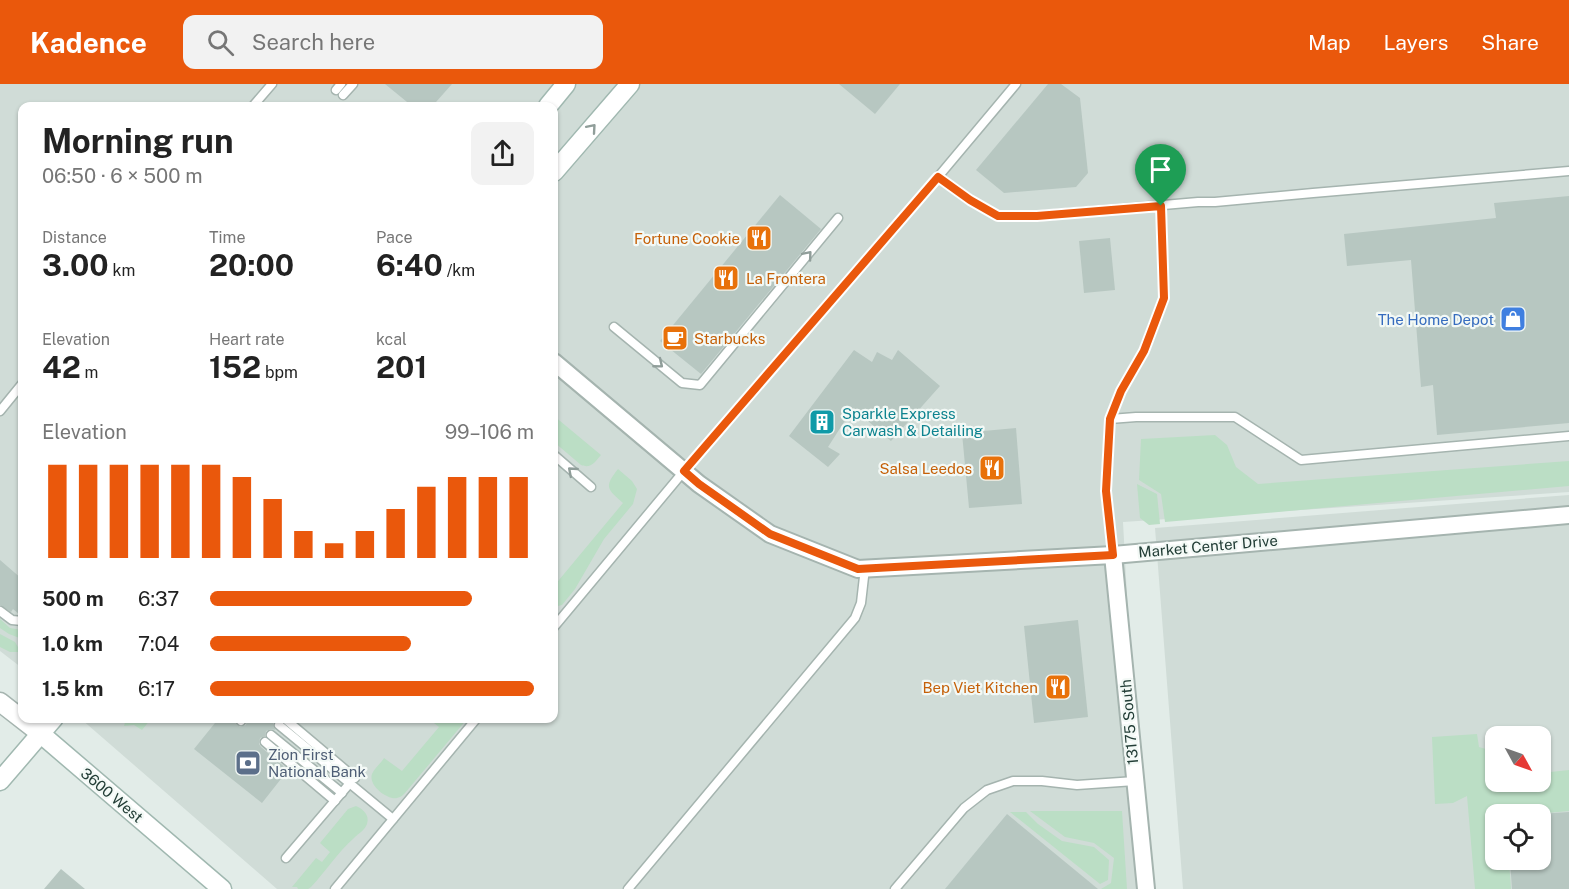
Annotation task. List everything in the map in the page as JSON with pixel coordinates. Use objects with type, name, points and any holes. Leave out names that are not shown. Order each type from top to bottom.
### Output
[{"type":"main road","points":[[551,102],[566,84]]},
{"type":"main road","points":[[558,167],[630,84]]},
{"type":"main road","name":"3600 West","points":[[0,702],[18,716]]},
{"type":"main road","name":"3600 West","points":[[27,723],[222,889]]},
{"type":"main road","points":[[0,781],[50,723]]},
{"type":"street","name":"Market Center Drive","points":[[558,365],[699,484],[770,534],[858,569],[1113,555],[1569,515]]},
{"type":"street","name":"13175 South","points":[[1113,555],[1146,889]]},
{"type":"lane","points":[[256,102],[272,84]]},
{"type":"lane","points":[[340,90],[352,84]]},
{"type":"lane","points":[[558,622],[684,471],[1016,84]]},
{"type":"lane","points":[[938,177],[970,200],[998,216],[1037,216],[1569,171]]},
{"type":"lane","points":[[1113,555],[1106,491],[1110,419],[1121,391],[1144,351],[1164,298],[1161,206]]},
{"type":"lane","points":[[614,327],[682,383],[699,385],[838,218]]},
{"type":"lane","points":[[0,411],[18,389]]},
{"type":"lane","points":[[1110,419],[1235,417],[1301,460],[1569,436]]},
{"type":"lane","points":[[558,458],[591,487]]},
{"type":"lane","points":[[628,889],[855,618],[861,603],[865,568]]},
{"type":"lane","points":[[0,611],[12,620],[18,621]]},
{"type":"lane","points":[[282,723],[353,781],[393,819]]},
{"type":"lane","points":[[335,889],[473,723]]},
{"type":"lane","points":[[268,738],[338,797]]},
{"type":"lane","points":[[286,858],[353,781]]},
{"type":"lane","points":[[895,889],[964,808],[987,790],[1013,781],[1042,781],[1077,785],[1135,781]]},
{"type":"shaded area","points":[[0,84],[1569,84],[1569,492],[1123,522],[1143,889],[277,889],[86,723],[558,723],[558,102],[18,102],[18,665],[0,651]]},
{"type":"shaded area","points":[[1569,495],[1569,889],[1183,889],[1155,528]]},
{"type":"green space","points":[[558,419],[601,455],[593,464],[581,465],[558,445]]},
{"type":"green space","points":[[1215,435],[1227,445],[1236,467],[1258,484],[1569,461],[1569,486],[1165,522],[1161,494],[1139,480],[1141,439]]},
{"type":"green space","points":[[618,469],[632,481],[637,489],[633,504],[604,539],[575,589],[562,605],[558,606],[558,581],[623,503],[609,488],[610,480]]},
{"type":"green space","points":[[1137,484],[1157,494],[1160,524],[1149,525],[1140,518]]},
{"type":"green space","points":[[0,619],[10,628],[18,629],[18,637],[9,634],[0,628]]},
{"type":"green space","points":[[0,634],[15,642],[18,652],[10,652],[0,647]]},
{"type":"green space","points":[[125,723],[148,723],[142,730],[134,725],[124,726]]},
{"type":"green space","points":[[434,723],[464,723],[403,795],[398,798],[388,797],[376,787],[372,774],[384,758],[402,771],[439,727]]},
{"type":"green space","points":[[1477,734],[1479,747],[1485,749],[1485,792],[1551,792],[1551,772],[1569,770],[1569,811],[1551,813],[1551,804],[1485,804],[1485,870],[1510,870],[1511,889],[1475,889],[1467,796],[1453,803],[1435,804],[1432,737]]},
{"type":"green space","points":[[356,806],[367,815],[368,821],[365,828],[343,849],[311,887],[298,889],[292,887],[316,858],[322,862],[330,852],[320,843],[348,809]]},
{"type":"green space","points":[[1030,811],[1122,811],[1127,889],[1101,889],[1111,883],[1114,858],[1094,843],[1065,837]]},
{"type":"green space","points":[[1010,812],[1026,812],[1038,824],[1062,841],[1094,847],[1109,860],[1108,880],[1100,884]]},
{"type":"building","points":[[385,84],[452,84],[436,102],[407,102]]},
{"type":"building","points":[[839,84],[900,84],[875,114]]},
{"type":"building","points":[[1048,84],[1061,84],[1080,98],[1088,173],[1076,187],[1004,193],[976,170]]},
{"type":"building","points":[[780,195],[821,229],[701,374],[660,341]]},
{"type":"building","name":"The Home Depot","points":[[1569,196],[1569,423],[1437,435],[1433,385],[1421,387],[1411,260],[1347,266],[1344,234],[1496,218],[1494,203]]},
{"type":"building","points":[[1110,238],[1115,290],[1084,293],[1079,241]]},
{"type":"building","name":"Sparkle Express Carwash & Detailing","points":[[854,350],[872,362],[877,352],[892,360],[898,350],[940,386],[891,441],[853,408],[828,447],[840,454],[828,467],[789,436]]},
{"type":"building","name":"Salsa Leedos","points":[[1016,428],[1022,504],[969,508],[962,433]]},
{"type":"building","points":[[0,560],[18,576],[18,613],[13,609],[11,612],[0,605]]},
{"type":"building","points":[[1078,620],[1088,717],[1034,723],[1024,626]]},
{"type":"building","name":"Zion First National Bank","points":[[215,723],[235,723],[240,727],[246,723],[273,723],[275,730],[266,731],[265,736],[260,738],[259,744],[288,770],[262,803],[194,749]]},
{"type":"building","points":[[1569,812],[1569,889],[1512,889],[1511,870],[1551,870],[1551,813]]},
{"type":"building","points":[[1007,814],[1098,889],[945,889]]},
{"type":"building","points":[[61,869],[85,889],[44,889]]},
{"type":"place","name":"Fortune Cookie","points":[[759,238]]},
{"type":"place","name":"La Frontera","points":[[726,278]]},
{"type":"place","name":"The Home Depot","points":[[1513,319]]},
{"type":"place","name":"Starbucks","points":[[675,338]]},
{"type":"place","name":"Sparkle Express Carwash & Detailing","points":[[822,422]]},
{"type":"place","name":"Salsa Leedos","points":[[992,468]]},
{"type":"place","name":"Bep Viet Kitchen","points":[[1058,687]]},
{"type":"place","name":"Zion First National Bank","points":[[248,763]]},
{"type":"route","points":[[938,177],[970,200],[998,216],[1037,216],[1161,206],[1164,298],[1144,351],[1121,391],[1110,419],[1106,491],[1113,555],[858,569],[770,534],[684,471],[938,177]]}]
